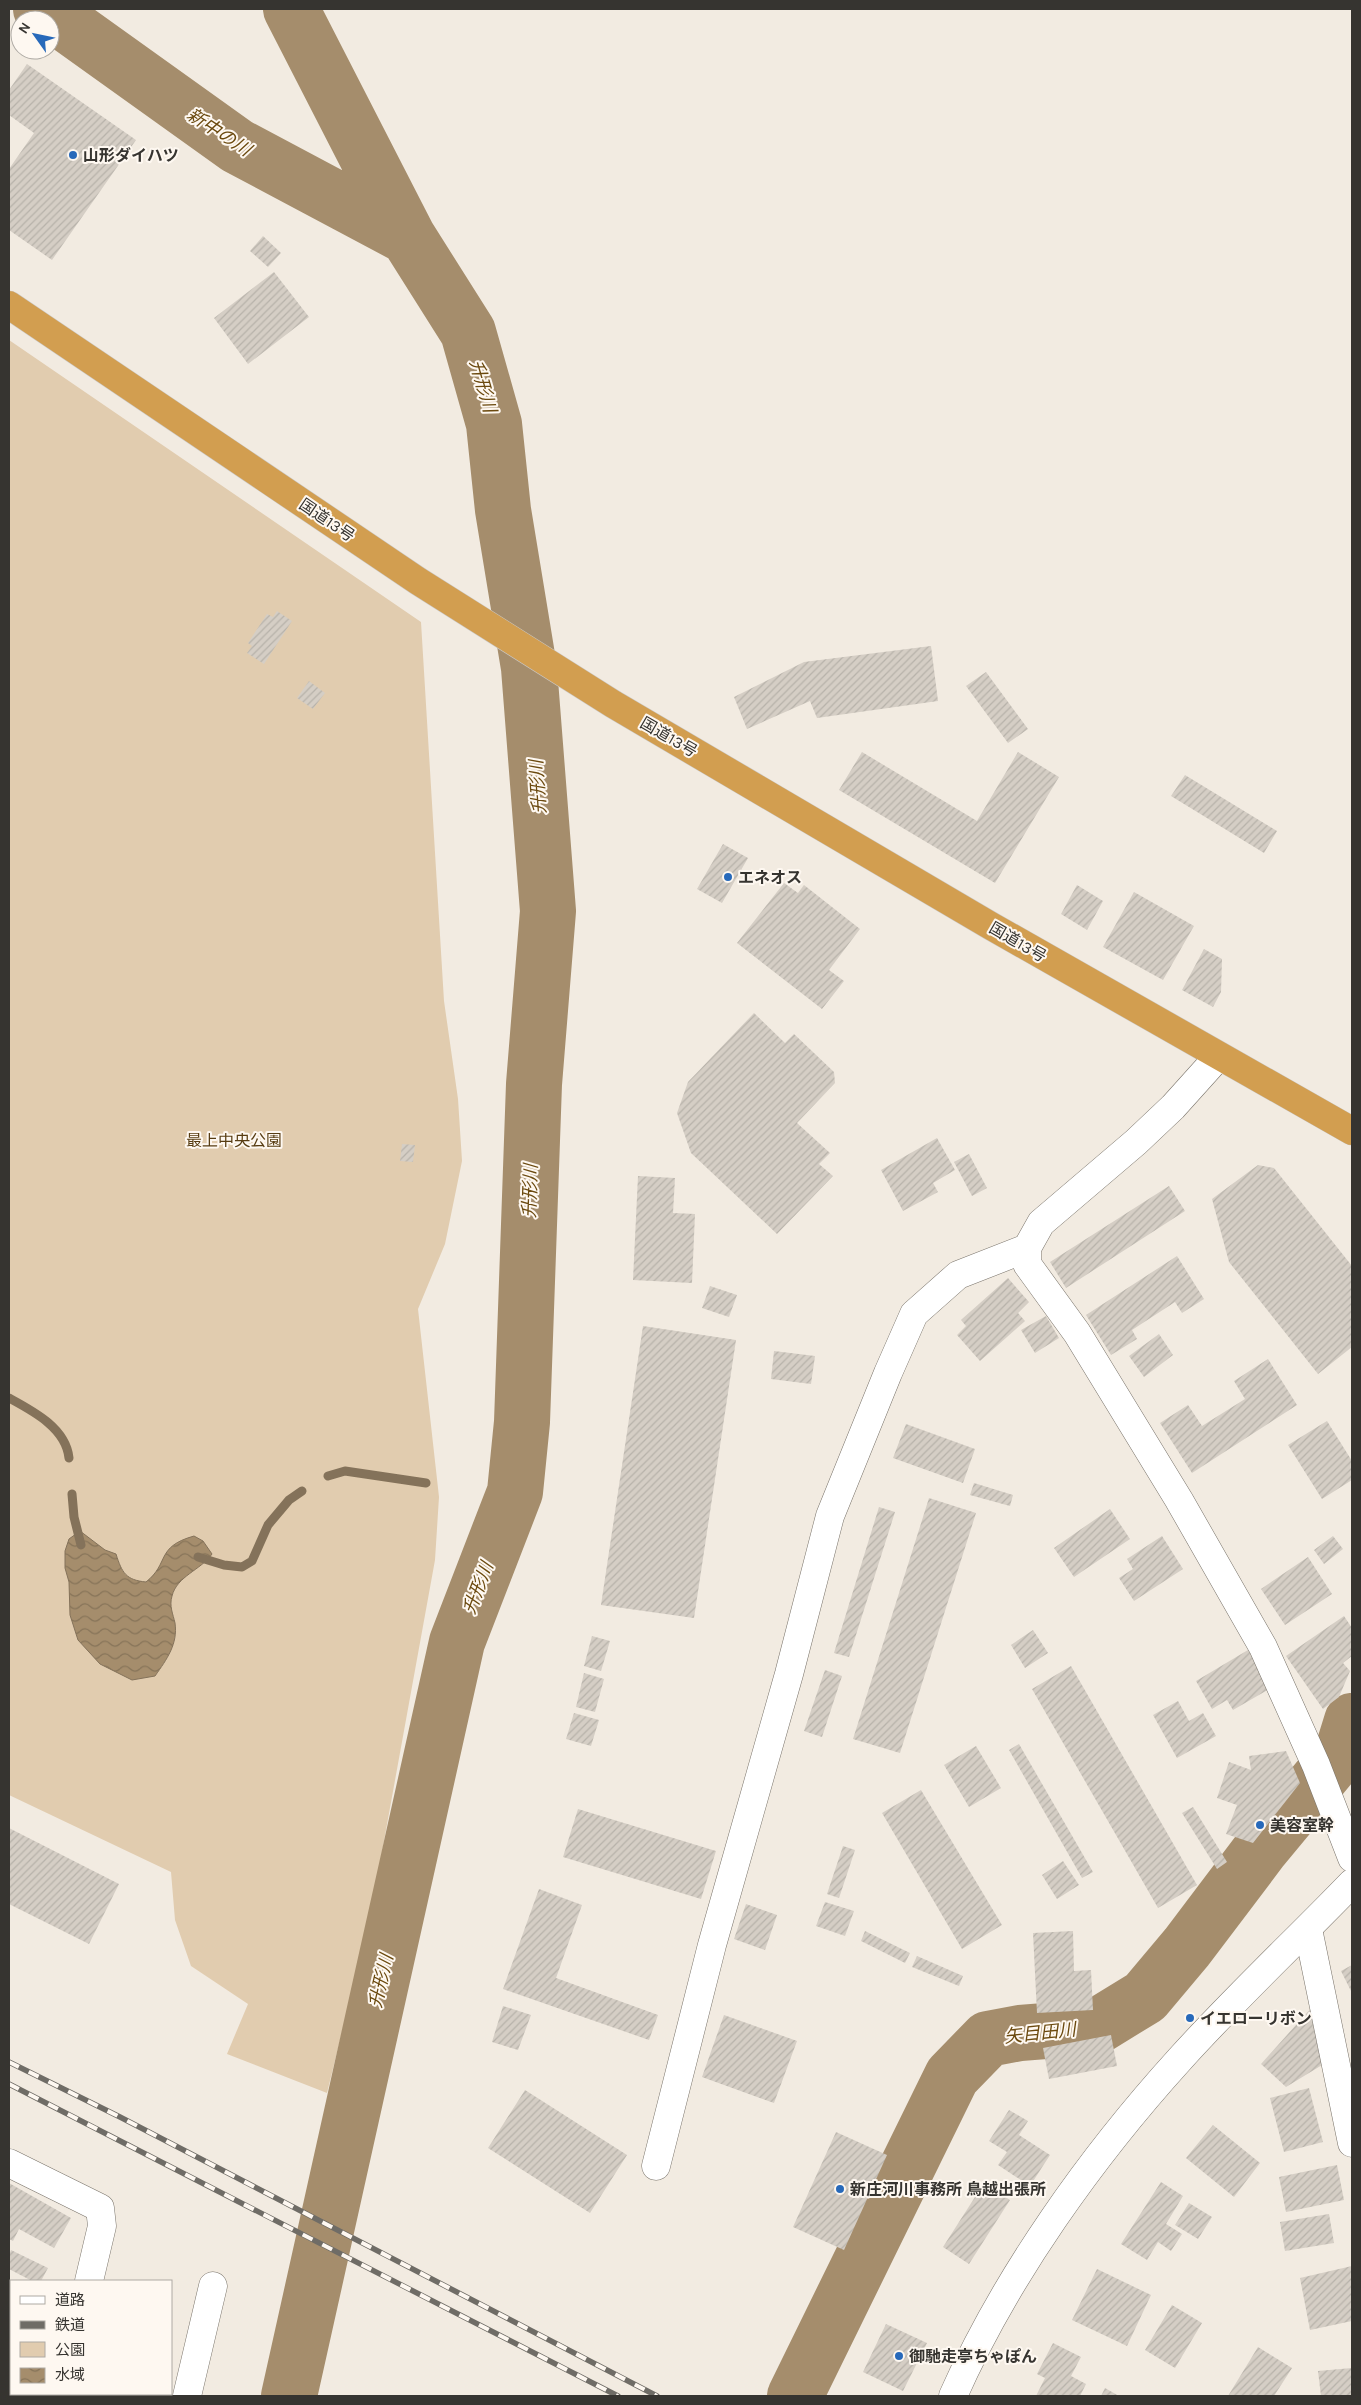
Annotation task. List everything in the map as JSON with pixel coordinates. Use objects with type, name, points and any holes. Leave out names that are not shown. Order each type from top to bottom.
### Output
[{"type":"highway","name":"国道13号","points":[[9,305],[418,581],[613,704],[982,921],[1218,1057],[1352,1131]]},
{"type":"street","points":[[1218,1057],[1173,1107],[1136,1142],[1041,1223],[1027,1248],[1027,1264],[1077,1333],[1179,1500],[1263,1647],[1316,1765],[1352,1858]]},
{"type":"street","points":[[656,2166],[712,1945],[789,1674],[830,1516],[914,1314],[958,1275],[1027,1248]]},
{"type":"street","points":[[953,2396],[965,2369],[1017,2276],[1082,2177],[1180,2059],[1352,1883]]},
{"type":"street","points":[[1308,1929],[1352,2143]]},
{"type":"street","points":[[9,2163],[100,2208],[102,2226],[89,2280]]},
{"type":"street","points":[[187,2396],[213,2286]]},
{"type":"green space","name":"最上中央公園","points":[[9,340],[421,622],[444,1001],[458,1099],[462,1161],[445,1244],[418,1309],[439,1497],[435,1560],[370,1918],[327,2093],[227,2054],[248,2004],[191,1966],[175,1920],[171,1872],[9,1795]]},
{"type":"water","points":[[80,1531],[105,1550],[116,1554],[123,1571],[129,1577],[139,1581],[146,1582],[158,1568],[168,1550],[182,1540],[194,1536],[203,1541],[212,1554],[184,1578],[175,1589],[171,1603],[175,1623],[175,1638],[167,1657],[155,1676],[132,1680],[100,1664],[78,1640],[70,1615],[69,1582],[65,1568],[65,1551],[69,1539]]},
{"type":"building","name":"山形ダイハツ","points":[[27,64],[136,140],[52,260],[9,230],[9,169],[34,133],[9,115],[9,90]]},
{"type":"building","points":[[263,236],[281,253],[268,267],[250,251]]},
{"type":"building","points":[[274,272],[309,317],[248,364],[214,318]]},
{"type":"building","points":[[277,611],[292,621],[264,664],[247,653],[252,646],[248,643],[267,614],[273,617]]},
{"type":"building","points":[[931,646],[938,701],[817,718],[810,701],[747,729],[734,697],[804,662]]},
{"type":"building","points":[[986,672],[1028,729],[1008,743],[966,686]]},
{"type":"building","points":[[309,681],[325,693],[313,709],[297,698]]},
{"type":"building","points":[[862,752],[977,821],[1018,752],[1059,777],[995,883],[839,790]]},
{"type":"building","points":[[1185,775],[1277,831],[1264,853],[1171,796]]},
{"type":"building","points":[[723,844],[748,858],[722,903],[697,889]]},
{"type":"building","points":[[784,883],[798,893],[804,885],[860,929],[829,970],[844,981],[822,1009],[737,943]]},
{"type":"building","points":[[1077,885],[1103,901],[1087,930],[1061,914]]},
{"type":"building","points":[[1134,892],[1194,926],[1163,980],[1103,947]]},
{"type":"building","points":[[1204,949],[1222,959],[1221,992],[1213,1007],[1182,990]]},
{"type":"building","points":[[754,1013],[785,1043],[794,1034],[834,1072],[835,1083],[797,1123],[830,1153],[819,1164],[833,1176],[777,1234],[691,1153],[677,1113],[688,1082]]},
{"type":"building","points":[[937,1138],[955,1170],[933,1183],[938,1192],[903,1211],[881,1170]]},
{"type":"building","points":[[402,1144],[415,1145],[413,1162],[400,1161]]},
{"type":"building","points":[[969,1154],[987,1188],[972,1196],[954,1162]]},
{"type":"building","points":[[1258,1165],[1274,1168],[1352,1266],[1352,1347],[1318,1374],[1229,1262],[1212,1199]]},
{"type":"building","points":[[638,1176],[675,1178],[673,1213],[695,1214],[692,1283],[633,1280]]},
{"type":"building","points":[[1169,1186],[1185,1211],[1066,1288],[1050,1262]]},
{"type":"building","points":[[1177,1256],[1204,1299],[1182,1313],[1175,1302],[1132,1330],[1137,1339],[1111,1355],[1086,1315]]},
{"type":"building","points":[[1008,1278],[1029,1302],[1018,1313],[1025,1321],[980,1361],[957,1335],[966,1326],[961,1320]]},
{"type":"building","points":[[710,1286],[737,1295],[729,1317],[702,1308]]},
{"type":"building","points":[[1046,1316],[1059,1338],[1035,1353],[1021,1330]]},
{"type":"building","points":[[643,1326],[736,1340],[694,1618],[601,1605]]},
{"type":"building","points":[[1159,1334],[1173,1355],[1144,1377],[1129,1356]]},
{"type":"building","points":[[774,1351],[815,1356],[811,1384],[771,1379]]},
{"type":"building","points":[[1268,1359],[1297,1405],[1192,1473],[1160,1423],[1188,1405],[1202,1426],[1245,1399],[1234,1381]]},
{"type":"building","points":[[1327,1421],[1352,1461],[1352,1480],[1322,1499],[1288,1445]]},
{"type":"building","points":[[906,1424],[975,1449],[963,1483],[893,1458]]},
{"type":"building","points":[[974,1483],[1013,1495],[1010,1506],[970,1495]]},
{"type":"building","points":[[929,1498],[976,1513],[900,1753],[853,1739]]},
{"type":"building","points":[[879,1507],[895,1512],[849,1657],[834,1653]]},
{"type":"building","points":[[1110,1509],[1130,1539],[1074,1577],[1054,1548]]},
{"type":"building","points":[[1162,1536],[1183,1569],[1134,1601],[1119,1578],[1133,1569],[1127,1559]]},
{"type":"building","points":[[1333,1536],[1343,1549],[1324,1564],[1314,1550]]},
{"type":"building","points":[[1308,1557],[1332,1594],[1285,1625],[1261,1589]]},
{"type":"building","points":[[1344,1616],[1352,1628],[1352,1656],[1343,1663],[1350,1671],[1339,1697],[1323,1709],[1286,1656]]},
{"type":"building","points":[[1033,1630],[1048,1653],[1025,1668],[1011,1645]]},
{"type":"building","points":[[592,1636],[610,1641],[601,1671],[584,1666]]},
{"type":"building","points":[[1248,1650],[1271,1688],[1233,1710],[1227,1700],[1212,1709],[1196,1681]]},
{"type":"building","points":[[1071,1666],[1197,1885],[1158,1908],[1032,1689]]},
{"type":"building","points":[[825,1670],[842,1676],[822,1737],[804,1731]]},
{"type":"building","points":[[584,1673],[604,1679],[595,1712],[576,1707]]},
{"type":"building","points":[[1178,1701],[1189,1721],[1203,1713],[1216,1736],[1177,1758],[1153,1715]]},
{"type":"building","points":[[574,1713],[599,1720],[591,1746],[566,1739]]},
{"type":"building","points":[[1019,1744],[1093,1872],[1082,1878],[1009,1750]]},
{"type":"building","points":[[976,1746],[1001,1788],[969,1807],[944,1765]]},
{"type":"building","points":[[1286,1751],[1300,1783],[1253,1843],[1226,1834],[1237,1805],[1217,1798],[1229,1762],[1251,1770],[1249,1756]]},
{"type":"building","points":[[921,1790],[1002,1925],[962,1949],[882,1813]]},
{"type":"building","points":[[1193,1807],[1227,1862],[1217,1869],[1182,1813]]},
{"type":"building","points":[[578,1809],[716,1851],[701,1899],[563,1857]]},
{"type":"building","points":[[9,1828],[119,1884],[89,1944],[9,1904]]},
{"type":"building","points":[[843,1846],[855,1850],[839,1898],[827,1894]]},
{"type":"building","points":[[1063,1861],[1079,1885],[1057,1899],[1042,1875]]},
{"type":"building","points":[[539,1889],[582,1905],[556,1978],[658,2015],[649,2040],[503,1989]]},
{"type":"building","points":[[825,1902],[854,1911],[845,1936],[816,1926]]},
{"type":"building","points":[[746,1904],[777,1915],[765,1950],[734,1939]]},
{"type":"building","points":[[865,1931],[910,1953],[905,1963],[861,1941]]},
{"type":"building","points":[[1073,1931],[1074,1971],[1091,1970],[1093,2010],[1037,2013],[1033,1933]]},
{"type":"building","points":[[917,1956],[963,1976],[959,1986],[912,1967]]},
{"type":"building","points":[[1352,1965],[1352,1993],[1341,1971]]},
{"type":"building","points":[[503,2006],[531,2015],[518,2050],[492,2042]]},
{"type":"building","points":[[1313,2006],[1327,2062],[1286,2087],[1261,2064]]},
{"type":"building","points":[[724,2015],[797,2041],[774,2103],[702,2077]]},
{"type":"building","points":[[1111,2035],[1117,2066],[1049,2079],[1043,2048]]},
{"type":"building","points":[[1309,2088],[1323,2142],[1284,2152],[1270,2098]]},
{"type":"building","points":[[525,2090],[627,2155],[590,2213],[488,2148]]},
{"type":"building","points":[[1009,2110],[1028,2121],[1019,2135],[1050,2155],[1030,2186],[998,2165],[1007,2152],[989,2141]]},
{"type":"building","points":[[1213,2125],[1260,2163],[1234,2197],[1186,2158]]},
{"type":"building","points":[[836,2132],[887,2155],[844,2250],[793,2227]]},
{"type":"building","points":[[1337,2165],[1344,2200],[1286,2212],[1279,2177]]},
{"type":"building","points":[[1161,2182],[1183,2196],[1166,2224],[1182,2234],[1171,2251],[1158,2242],[1147,2260],[1121,2244]]},
{"type":"building","points":[[9,2183],[71,2218],[54,2248],[19,2229],[13,2241],[9,2239]]},
{"type":"building","points":[[984,2183],[1010,2200],[969,2264],[943,2247]]},
{"type":"building","points":[[1189,2203],[1212,2217],[1198,2239],[1175,2225]]},
{"type":"building","points":[[1329,2214],[1334,2243],[1285,2251],[1280,2222]]},
{"type":"building","points":[[11,2250],[48,2268],[42,2280],[30,2280],[9,2269]]},
{"type":"building","points":[[1352,2266],[1352,2321],[1310,2330],[1300,2278]]},
{"type":"building","points":[[1097,2269],[1151,2295],[1127,2346],[1072,2320]]},
{"type":"building","points":[[1172,2305],[1202,2323],[1175,2368],[1145,2350]]},
{"type":"building","points":[[886,2324],[927,2343],[903,2391],[863,2372]]},
{"type":"building","points":[[9,2327],[10,2371],[9,2370]]},
{"type":"building","points":[[1053,2343],[1081,2357],[1071,2376],[1086,2384],[1080,2396],[1036,2396],[1045,2378],[1037,2374]]},
{"type":"building","points":[[1258,2347],[1292,2368],[1274,2396],[1228,2396]]},
{"type":"building","points":[[1352,2368],[1352,2396],[1321,2396],[1318,2371]]},
{"type":"building","points":[[1105,2388],[1119,2396],[1101,2396]]},
{"type":"waterway","name":"新中の川","points":[[41,9],[68,25],[237,146],[408,237]]},
{"type":"waterway","name":"升形川","points":[[289,2396],[457,1642],[515,1492],[522,1422],[534,1084],[548,911],[529,668],[503,510],[494,424],[468,332],[408,237],[291,9]]},
{"type":"waterway","points":[[9,1398],[38,1415],[55,1429],[67,1447],[69,1458]]},
{"type":"waterway","points":[[328,1476],[345,1471],[426,1483]]},
{"type":"waterway","points":[[198,1557],[224,1565],[242,1567],[252,1561],[268,1525],[289,1500],[302,1491]]},
{"type":"waterway","points":[[72,1494],[74,1517],[81,1545]]},
{"type":"waterway","name":"矢目田川","points":[[795,2396],[952,2076],[988,2039],[1020,2033],[1096,2027],[1145,1997],[1187,1947],[1261,1849],[1343,1750],[1352,1721]]},
{"type":"railway","points":[[9,2062],[120,2117],[657,2396]]},
{"type":"railway","points":[[9,2084],[618,2396]]},
{"type":"place","name":"山形ダイハツ","points":[[73,155]]},
{"type":"place","name":"エネオス","points":[[728,877]]},
{"type":"place","name":"美容室幹","points":[[1260,1825]]},
{"type":"place","name":"イエローリボン","points":[[1190,2018]]},
{"type":"place","name":"新庄河川事務所 鳥越出張所","points":[[840,2189]]},
{"type":"place","name":"御馳走亭ちゃぽん","points":[[899,2356]]}]
